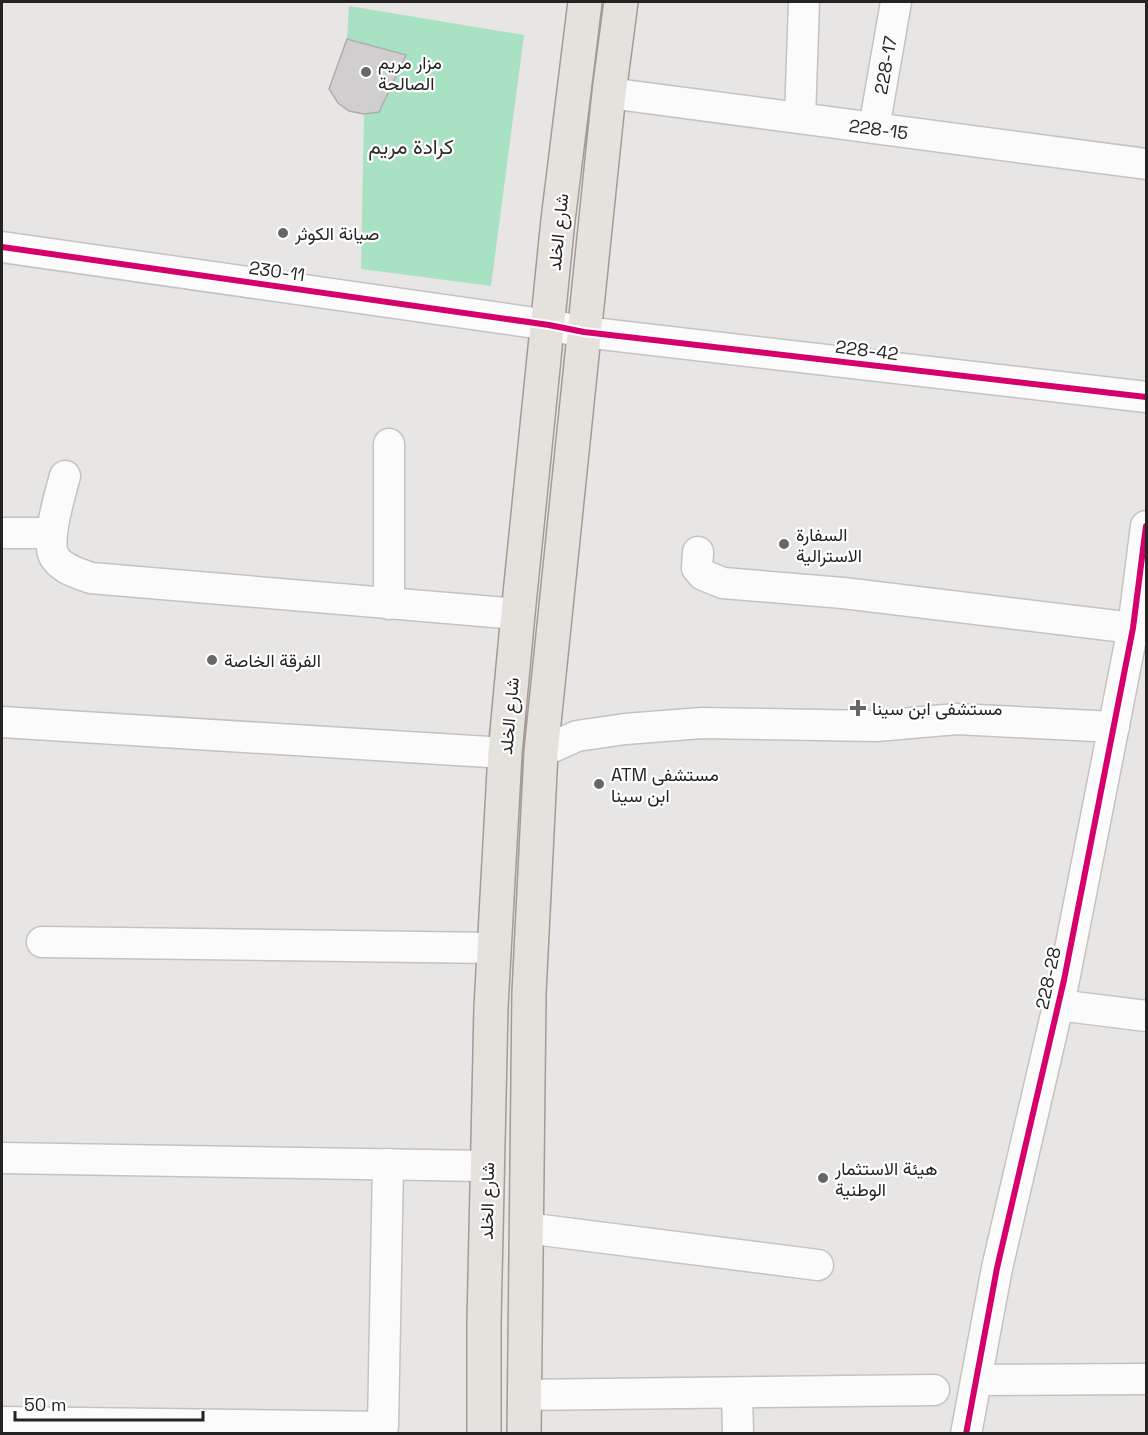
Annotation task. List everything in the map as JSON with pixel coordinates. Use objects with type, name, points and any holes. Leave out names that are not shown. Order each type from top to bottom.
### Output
[{"type":"main road","name":"شارع الخلد","points":[[484,1434],[487,1166],[494,948],[506,753],[561,197],[585,2]]},
{"type":"main road","name":"شارع الخلد","points":[[524,1434],[531,924],[541,752],[609,93],[621,2]]},
{"type":"street","points":[[800,118],[804,2]]},
{"type":"street","name":"228-17","points":[[874,128],[896,2]]},
{"type":"street","name":"228-15","points":[[609,93],[1146,164]]},
{"type":"street","name":"230-11","points":[[2,248],[549,325],[584,332]]},
{"type":"street","name":"228-42","points":[[584,332],[1146,397]]},
{"type":"street","points":[[389,444],[389,604]]},
{"type":"street","points":[[65,476],[51,533],[54,556],[66,569],[91,578],[518,614]]},
{"type":"street","name":"228-28","points":[[966,1434],[997,1268],[1058,1005],[1114,728],[1132,628],[1146,526]]},
{"type":"street","points":[[2,533],[51,533]]},
{"type":"street","points":[[698,552],[697,567],[703,575],[723,583],[843,593],[1132,628]]},
{"type":"street","points":[[541,752],[577,736],[625,729],[702,723],[876,726],[957,719],[1114,728]]},
{"type":"street","points":[[2,722],[506,753]]},
{"type":"street","points":[[42,942],[494,948]]},
{"type":"street","points":[[1058,1005],[1146,1016]]},
{"type":"street","points":[[2,1158],[487,1166]]},
{"type":"street","points":[[2,1422],[169,1429],[383,1427],[388,1164]]},
{"type":"street","points":[[526,1228],[818,1265]]},
{"type":"street","points":[[976,1380],[1146,1378]]},
{"type":"street","points":[[524,1395],[934,1390]]},
{"type":"street","points":[[736,1393],[738,1434]]},
{"type":"green space","points":[[349,6],[524,35],[491,286],[361,269],[364,114],[379,111],[405,55],[347,39]]},
{"type":"building","name":"مزار مريم الصالحة","points":[[347,39],[406,55],[379,112],[364,114],[349,111],[338,103],[329,89]]},
{"type":"cycle path","points":[[2,247],[549,325],[584,332],[1146,397]]},
{"type":"cycle path","points":[[966,1434],[997,1268],[1064,980],[1133,628],[1146,526]]},
{"type":"place","name":"مزار مريم الصالحة","points":[[366,72]]},
{"type":"place","name":"صيانة الكوثر","points":[[283,233]]},
{"type":"place","name":"السفارة الاسترالية","points":[[784,544]]},
{"type":"place","name":"الفرقة الخاصة","points":[[212,660]]},
{"type":"place","name":"مستشفى ابن سينا","points":[[858,708]]},
{"type":"place","name":"ATM مستشفى ابن سينا","points":[[599,784]]},
{"type":"place","name":"هيئة الاستثمار الوطنية","points":[[823,1178]]},
{"type":"district","name":"كرادة مريم","points":[[411,146]]}]
